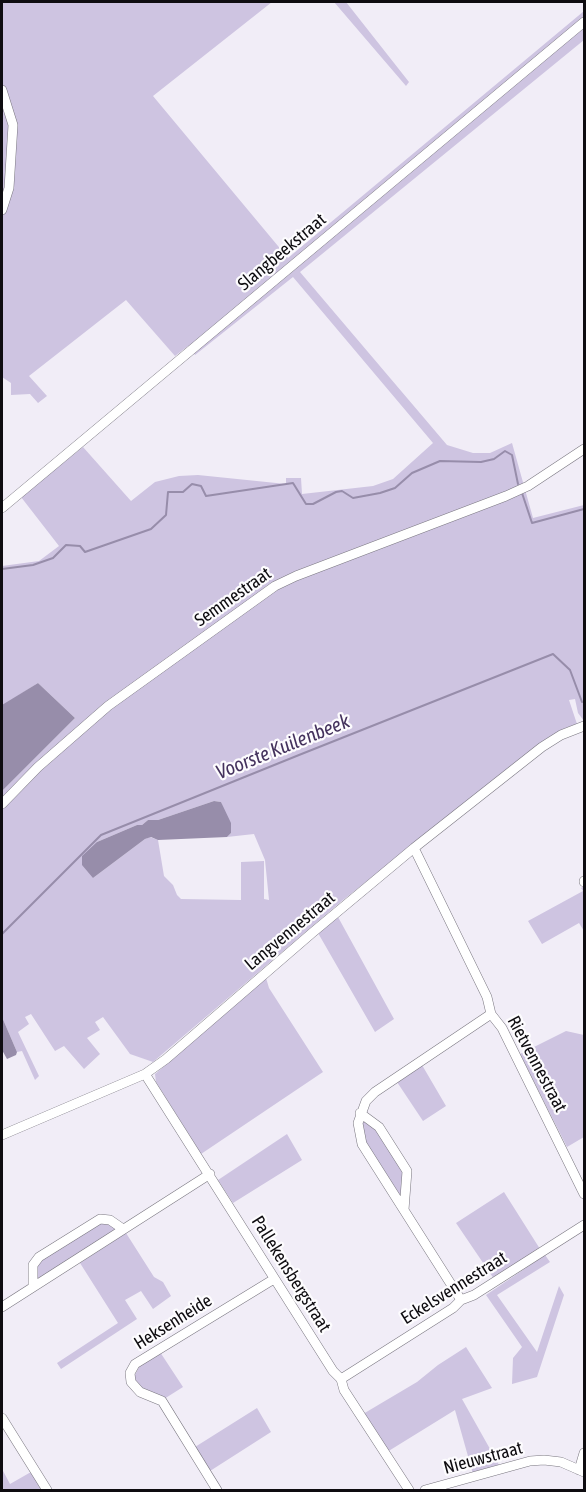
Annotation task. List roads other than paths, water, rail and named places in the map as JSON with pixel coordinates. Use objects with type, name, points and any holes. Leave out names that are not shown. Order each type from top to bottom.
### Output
[{"type":"street","name":"Slangbeekstraat","points":[[2,508],[585,21]]},
{"type":"street","points":[[2,90],[13,124],[9,189],[2,210]]},
{"type":"street","name":"Semmestraat","points":[[2,804],[38,767],[108,706],[275,586],[506,496],[528,486],[585,449]]},
{"type":"street","name":"Langvennestraat","points":[[2,1135],[145,1074],[166,1059],[414,848],[542,747],[561,735],[585,726]]},
{"type":"street","name":"Rietvennestraat","points":[[414,848],[487,997],[491,1014],[502,1028],[585,1194]]},
{"type":"street","name":"Rietvennestraat","points":[[360,1113],[366,1101],[375,1092],[491,1014]]},
{"type":"street","name":"Pallekensbergstraat","points":[[145,1074],[333,1371],[341,1379],[344,1390],[409,1491]]},
{"type":"street","points":[[404,1210],[407,1171],[379,1127],[360,1113],[358,1123],[362,1144],[461,1300]]},
{"type":"street","points":[[2,1307],[210,1174]]},
{"type":"street","points":[[33,1287],[33,1265],[39,1257],[100,1219],[110,1220],[123,1229]]},
{"type":"street","name":"Eckelsvennestraat","points":[[341,1379],[453,1308],[461,1300],[474,1295],[585,1225]]},
{"type":"street","name":"Heksenheide","points":[[217,1491],[162,1401],[141,1392],[131,1382],[130,1373],[135,1364],[274,1279]]},
{"type":"street","points":[[2,1418],[48,1491]]},
{"type":"street","points":[[582,1471],[585,1453]]},
{"type":"street","name":"Nieuwstraat","points":[[425,1491],[530,1461],[561,1462],[582,1471]]},
{"type":"waterway","points":[[2,569],[33,565],[53,558],[66,545],[80,546],[85,552],[151,529],[166,515],[168,492],[183,492],[192,484],[201,486],[206,496],[293,483],[306,504],[313,504],[336,492],[342,491],[353,498],[395,488],[412,473],[440,461],[481,462],[494,459],[505,451],[512,455],[518,484]]},
{"type":"waterway","points":[[522,493],[532,523],[584,509]]},
{"type":"waterway","name":"Voorste Kuilenbeek","points":[[2,934],[101,835],[299,755],[553,654],[570,670],[582,702]]}]
